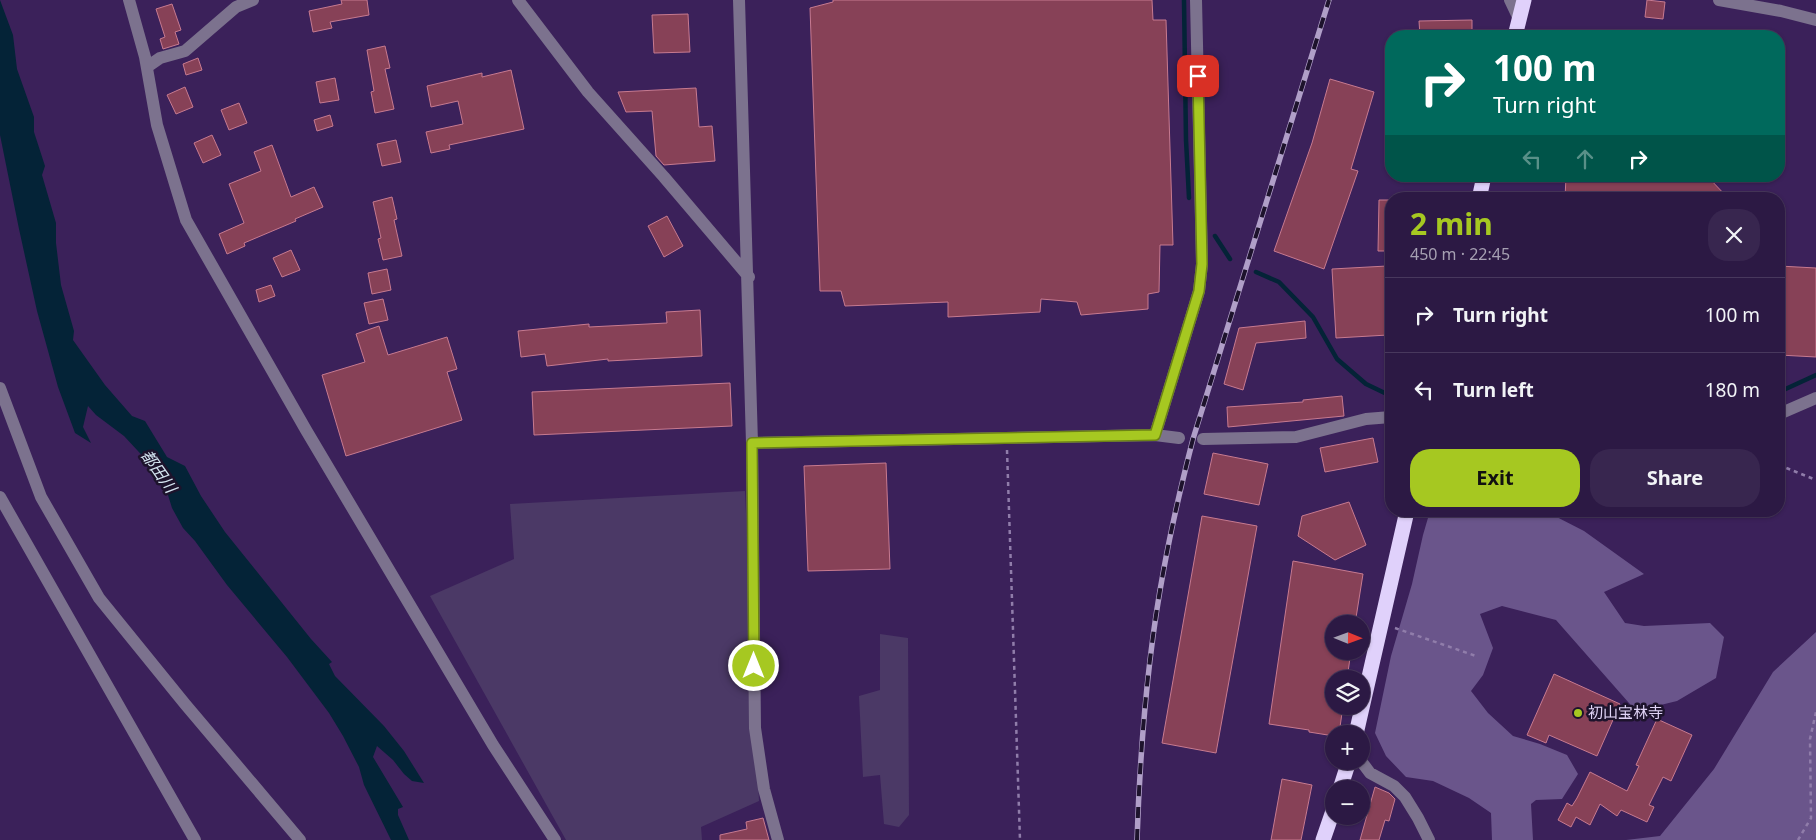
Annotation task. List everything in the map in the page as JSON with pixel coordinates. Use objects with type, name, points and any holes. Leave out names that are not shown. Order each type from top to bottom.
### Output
[{"type":"highway","points":[[1517,30],[1524,0]]},
{"type":"highway","points":[[1358,725],[1407,517]]},
{"type":"highway","points":[[1323,840],[1328,825]]},
{"type":"street","points":[[129,0],[147,68],[158,125],[186,220],[306,430],[492,745],[555,840]]},
{"type":"street","points":[[147,68],[160,58],[185,51],[236,7],[253,0]]},
{"type":"street","points":[[518,0],[588,92],[664,177],[749,277]]},
{"type":"street","points":[[739,0],[749,277],[755,728],[764,789],[778,840]]},
{"type":"street","points":[[1155,435],[1199,291],[1202,264],[1196,0]]},
{"type":"street","points":[[1510,0],[1519,19]]},
{"type":"street","points":[[1719,0],[1781,6],[1816,20]]},
{"type":"street","points":[[0,388],[41,497],[100,598],[185,704],[300,840]]},
{"type":"street","points":[[1785,411],[1816,398]]},
{"type":"street","points":[[1203,439],[1296,437],[1366,420],[1385,418]]},
{"type":"street","points":[[752,443],[1155,435],[1179,438]]},
{"type":"street","points":[[0,497],[195,840]]},
{"type":"street","points":[[1368,770],[1394,786],[1405,797],[1429,840]]},
{"type":"path","points":[[1006,438],[1020,840]]},
{"type":"path","points":[[1785,467],[1816,480]]},
{"type":"path","points":[[1382,623],[1476,656]]},
{"type":"path","points":[[1798,840],[1811,818],[1810,740],[1816,712]]},
{"type":"shaded area","points":[[745,491],[759,801],[701,827],[702,840],[566,840],[430,596],[514,559],[510,504]]},
{"type":"shaded area","points":[[1428,517],[1557,517],[1584,531],[1644,574],[1604,592],[1625,623],[1644,626],[1710,623],[1724,637],[1716,678],[1677,701],[1636,711],[1556,620],[1502,606],[1480,614],[1493,648],[1483,675],[1471,691],[1488,713],[1513,736],[1567,755],[1578,774],[1562,799],[1536,800],[1531,804],[1533,840],[1492,840],[1491,813],[1469,798],[1433,781],[1406,777],[1386,756],[1375,733],[1391,656],[1412,584]]},
{"type":"shaded area","points":[[1816,632],[1816,840],[1626,840],[1660,836],[1714,769],[1773,672]]},
{"type":"shaded area","points":[[880,634],[908,638],[909,815],[899,827],[884,824],[880,775],[863,777],[859,696],[880,690]]},
{"type":"water","name":"都田川","points":[[0,0],[13,35],[17,69],[34,117],[34,132],[45,166],[42,175],[56,223],[56,243],[61,285],[74,331],[73,340],[105,385],[132,416],[145,421],[167,457],[185,466],[201,496],[225,532],[311,639],[332,662],[329,664],[335,676],[384,726],[404,751],[424,783],[412,781],[377,746],[373,757],[403,807],[398,809],[398,815],[409,840],[391,840],[364,785],[359,767],[329,713],[287,657],[227,585],[195,541],[183,528],[172,508],[168,495],[151,465],[124,436],[96,415],[88,406],[83,427],[91,443],[75,433],[58,387],[37,311],[0,135]]},
{"type":"building","points":[[341,0],[367,0],[369,15],[330,22],[332,28],[313,32],[309,11],[342,4]]},
{"type":"building","points":[[833,0],[1152,0],[1153,20],[1166,20],[1173,245],[1160,245],[1159,292],[1148,294],[1148,309],[1081,315],[1077,302],[1041,299],[1040,312],[948,317],[948,302],[845,306],[841,291],[820,291],[810,8],[833,2]]},
{"type":"building","points":[[1647,0],[1665,2],[1663,19],[1645,17]]},
{"type":"building","points":[[172,4],[181,30],[175,32],[179,44],[163,49],[160,39],[165,37],[156,9]]},
{"type":"building","points":[[688,14],[690,52],[654,53],[652,15]]},
{"type":"building","points":[[1472,20],[1472,30],[1420,30],[1419,21]]},
{"type":"building","points":[[385,46],[390,68],[385,69],[394,109],[375,113],[371,92],[374,91],[367,50]]},
{"type":"building","points":[[198,58],[202,70],[186,75],[183,64]]},
{"type":"building","points":[[511,70],[524,129],[449,145],[450,149],[431,153],[426,132],[463,124],[458,101],[431,107],[427,86],[482,73],[482,77]]},
{"type":"building","points":[[335,78],[339,100],[320,103],[316,82]]},
{"type":"building","points":[[1330,79],[1374,92],[1351,169],[1358,171],[1324,269],[1274,251],[1312,143]]},
{"type":"building","points":[[185,87],[193,107],[176,114],[167,95]]},
{"type":"building","points":[[696,88],[699,127],[712,126],[715,161],[664,165],[656,156],[652,111],[626,112],[618,92]]},
{"type":"building","points":[[239,103],[247,123],[229,130],[221,110]]},
{"type":"building","points":[[330,115],[333,126],[317,131],[314,120]]},
{"type":"building","points":[[212,135],[221,155],[203,163],[194,143]]},
{"type":"building","points":[[396,140],[401,162],[382,166],[377,144]]},
{"type":"building","points":[[272,145],[291,197],[314,187],[323,207],[295,219],[296,221],[244,243],[245,246],[227,254],[219,234],[244,223],[229,184],[261,171],[254,152]]},
{"type":"building","points":[[1566,182],[1713,182],[1722,192],[1565,192]]},
{"type":"building","points":[[392,197],[397,219],[394,220],[402,256],[383,260],[378,239],[381,238],[373,202]]},
{"type":"building","points":[[1379,200],[1385,200],[1385,251],[1378,251]]},
{"type":"building","points":[[667,216],[683,246],[664,257],[648,226]]},
{"type":"building","points":[[291,250],[300,270],[282,277],[273,258]]},
{"type":"building","points":[[1385,266],[1385,335],[1336,338],[1332,269]]},
{"type":"building","points":[[1785,266],[1816,268],[1816,357],[1785,355]]},
{"type":"building","points":[[387,269],[391,290],[372,294],[368,273]]},
{"type":"building","points":[[271,285],[275,296],[259,302],[256,290]]},
{"type":"building","points":[[383,299],[388,320],[369,324],[364,303]]},
{"type":"building","points":[[700,310],[702,356],[608,361],[608,359],[547,366],[545,354],[521,357],[518,331],[589,324],[589,327],[667,323],[666,312]]},
{"type":"building","points":[[1305,321],[1306,338],[1256,343],[1243,390],[1224,384],[1239,328]]},
{"type":"building","points":[[379,326],[388,355],[447,337],[457,369],[447,372],[462,420],[346,456],[322,375],[365,362],[356,334]]},
{"type":"building","points":[[730,383],[732,426],[534,435],[532,392]]},
{"type":"building","points":[[1342,396],[1344,416],[1228,427],[1227,407],[1303,402],[1303,400]]},
{"type":"building","points":[[1373,438],[1378,462],[1325,472],[1320,448]]},
{"type":"building","points":[[1213,453],[1268,464],[1259,505],[1204,494]]},
{"type":"building","points":[[886,463],[890,569],[808,571],[804,466]]},
{"type":"building","points":[[1349,502],[1366,545],[1335,560],[1298,536],[1302,516]]},
{"type":"building","points":[[1202,516],[1257,526],[1216,753],[1162,743]]},
{"type":"building","points":[[1293,561],[1363,574],[1356,615],[1325,615],[1325,660],[1350,660],[1348,670],[1325,670],[1325,715],[1342,715],[1340,725],[1325,725],[1325,735],[1309,732],[1309,730],[1269,724]]},
{"type":"building","points":[[1554,674],[1620,704],[1597,756],[1549,735],[1546,743],[1527,735]]},
{"type":"building","points":[[1657,719],[1692,735],[1671,781],[1663,777],[1649,805],[1654,807],[1647,822],[1621,810],[1617,816],[1600,804],[1590,825],[1576,817],[1571,827],[1558,820],[1567,803],[1572,806],[1590,772],[1627,791],[1639,766],[1636,765]]},
{"type":"building","points":[[1282,779],[1312,785],[1301,840],[1271,840]]},
{"type":"building","points":[[1375,787],[1389,793],[1395,799],[1389,821],[1385,820],[1379,840],[1360,840],[1364,825],[1370,825],[1370,805]]},
{"type":"building","points":[[763,818],[769,840],[720,840],[720,835],[747,829],[746,822]]},
{"type":"waterway","points":[[1184,0],[1186,140],[1189,198]]},
{"type":"waterway","points":[[1215,236],[1230,259]]},
{"type":"waterway","points":[[1256,272],[1279,282],[1313,317],[1337,359],[1366,384],[1385,393]]},
{"type":"waterway","points":[[1785,389],[1816,375]]},
{"type":"railway","points":[[1137,840],[1142,738],[1153,636],[1177,503],[1193,439],[1329,0]]},
{"type":"place","name":"初山宝林寺","points":[[1578,713]]},
{"type":"route","points":[[754,666],[752,443],[1155,435],[1199,291],[1202,264],[1198,76]]}]
